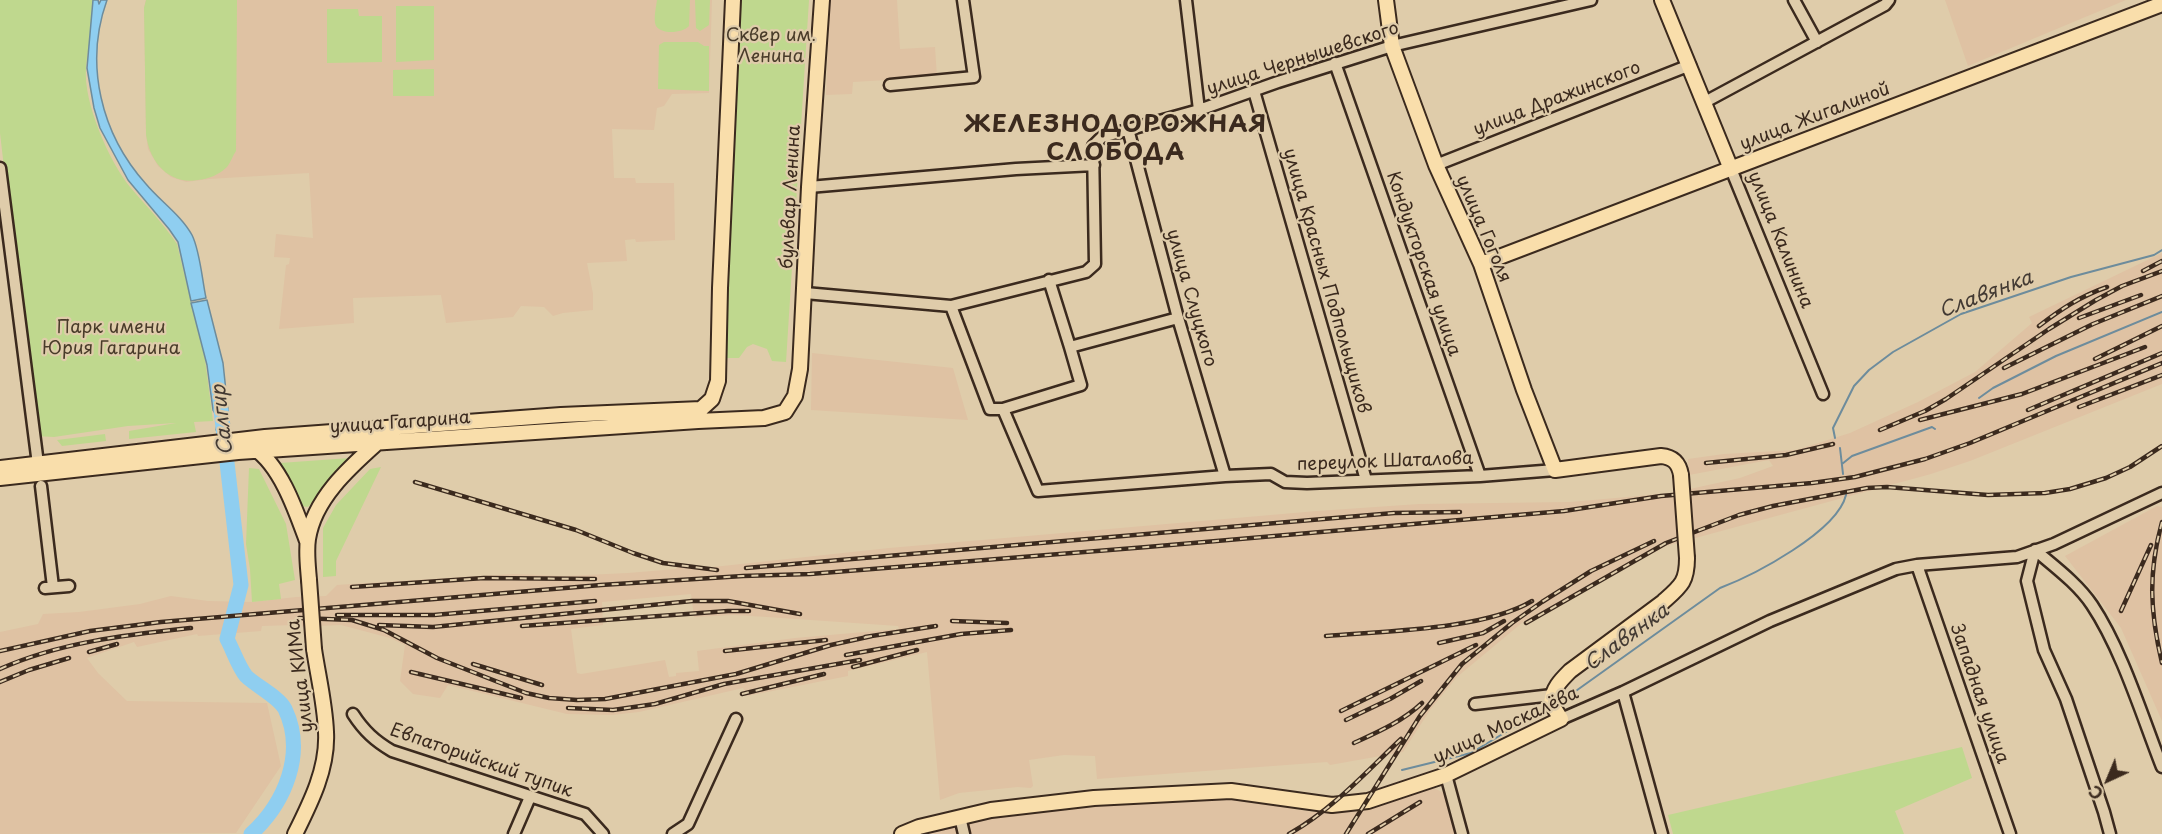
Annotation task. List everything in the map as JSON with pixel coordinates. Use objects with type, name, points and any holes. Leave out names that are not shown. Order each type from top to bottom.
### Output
[{"type":"main road","name":"улица Гагарина","points":[[0,478],[242,446],[276,436],[561,415],[701,409],[709,404],[718,381],[733,0]]},
{"type":"main road","name":"бульвар Ленина","points":[[795,396],[800,369],[809,187],[822,0]]},
{"type":"main road","name":"улица Гоголя","points":[[1386,0],[1392,46],[1436,165],[1481,264],[1524,390],[1555,470]]},
{"type":"main road","name":"улица Калинина","points":[[1662,0],[1731,169]]},
{"type":"main road","name":"улица Жигалиной","points":[[1481,264],[2162,3]]},
{"type":"main road","name":"улица Гагарина","points":[[242,446],[259,451],[764,418],[784,412],[795,396]]},
{"type":"main road","points":[[307,541],[321,502],[360,459],[397,427]]},
{"type":"main road","name":"улица Гагарина","points":[[0,468],[38,460],[208,450]]},
{"type":"main road","points":[[259,451],[277,474],[292,503],[307,541]]},
{"type":"main road","points":[[1555,470],[1661,456],[1674,460],[1680,468],[1681,475],[1687,558],[1687,576],[1675,591],[1570,671],[1558,684],[1551,702],[1561,718]]},
{"type":"main road","name":"улица КИМа","points":[[295,834],[320,779],[327,734],[314,649],[307,541]]},
{"type":"main road","name":"улица Москалёва","points":[[902,834],[919,827],[1002,809],[1094,798],[1231,791],[1332,805],[1368,801],[1446,775],[1561,718]]},
{"type":"street","points":[[890,85],[974,77],[963,0]]},
{"type":"street","points":[[1186,0],[1199,111]]},
{"type":"street","name":"улица Чернышевского","points":[[1094,165],[1093,146],[1102,137],[1199,111],[1335,63],[1392,46],[1591,0]]},
{"type":"street","points":[[1794,0],[1817,42]]},
{"type":"street","points":[[1705,102],[1885,5],[1889,0]]},
{"type":"street","name":"Кондукторская улица","points":[[1335,63],[1480,476]]},
{"type":"street","name":"улица Дражинского","points":[[1436,165],[1690,65]]},
{"type":"street","name":"улица Красных Подпольщиков","points":[[1254,91],[1366,480]]},
{"type":"street","name":"улица Слуцкого","points":[[1128,129],[1178,318],[1225,476]]},
{"type":"street","points":[[805,293],[951,306],[1086,272],[1095,264],[1094,165],[1016,169],[809,187]]},
{"type":"street","points":[[0,168],[38,460]]},
{"type":"street","name":"улица Калинина","points":[[1731,169],[1823,394]]},
{"type":"street","points":[[951,306],[990,409],[1003,409],[1081,384],[1049,280]]},
{"type":"street","points":[[1070,348],[1178,318]]},
{"type":"street","name":"переулок Шаталова","points":[[1003,409],[1038,491],[1271,474],[1285,482],[1307,483],[1480,476],[1555,470]]},
{"type":"street","points":[[41,486],[49,587],[69,586]]},
{"type":"street","name":"улица Москалёва","points":[[1561,718],[1623,692],[1770,621],[1896,569],[1917,565],[2017,557],[2054,544],[2162,493]]},
{"type":"street","points":[[2110,834],[2066,699],[2044,650],[2027,581],[2035,550],[2091,603],[2111,636],[2162,767]]},
{"type":"street","name":"Западная улица","points":[[1917,565],[2010,834]]},
{"type":"street","points":[[1623,692],[1662,834]]},
{"type":"street","points":[[1475,704],[1552,695]]},
{"type":"street","name":"Евпаторийский тупик","points":[[353,714],[376,742],[392,751],[585,814],[603,834]]},
{"type":"street","points":[[673,834],[688,824],[736,719]]},
{"type":"street","points":[[1446,775],[1462,834]]},
{"type":"street","points":[[514,834],[530,797]]},
{"type":"street","points":[[960,817],[964,834]]},
{"type":"shaded area","points":[[146,0],[712,0],[709,93],[672,94],[664,106],[657,108],[654,130],[612,129],[614,178],[635,178],[636,183],[674,183],[675,240],[636,242],[635,239],[625,240],[627,261],[587,263],[593,294],[593,310],[553,316],[544,307],[521,306],[513,317],[446,323],[441,295],[353,298],[354,323],[279,329],[286,265],[289,264],[290,258],[274,257],[276,234],[313,238],[309,173],[186,182],[171,177],[158,166],[148,149],[146,134],[144,8]]},
{"type":"shaded area","points":[[830,0],[897,0],[900,49],[935,47],[937,77],[853,82],[852,94],[826,95]]},
{"type":"shaded area","points":[[1945,0],[2126,0],[1968,66]]},
{"type":"shaded area","points":[[2162,253],[2162,384],[1970,461],[1931,474],[1666,546],[1523,622],[1457,677],[1430,710],[1403,752],[1330,765],[1327,762],[1097,779],[1095,756],[1064,755],[1029,760],[1033,786],[1031,788],[1018,787],[959,793],[940,800],[927,652],[848,671],[848,676],[747,696],[743,688],[639,712],[612,715],[567,714],[448,685],[440,698],[413,694],[400,681],[405,645],[390,638],[341,625],[262,626],[261,631],[198,636],[197,634],[137,647],[134,642],[87,658],[98,673],[127,701],[267,703],[281,766],[236,833],[0,834],[0,632],[38,624],[43,614],[140,604],[171,596],[208,601],[252,602],[326,596],[337,585],[513,574],[564,576],[628,573],[676,569],[678,564],[704,568],[889,548],[1317,511],[1419,504],[1570,502],[1672,493],[1740,478],[1773,466],[1769,460],[1689,475],[1688,459],[1724,454],[1796,450],[1850,433],[1918,402],[1975,372],[2032,323],[2029,317]],"holes":[[[691,594],[694,617],[733,615],[898,626],[899,629],[795,638],[697,651],[699,671],[676,673],[676,676],[669,677],[665,660],[577,673],[571,629],[603,625],[602,602]]]},
{"type":"shaded area","points":[[812,353],[953,368],[968,420],[811,410]]},
{"type":"shaded area","points":[[2157,506],[2162,507],[2162,721],[2121,628],[2065,556]]},
{"type":"shaded area","points":[[1434,788],[1444,793],[1457,834],[919,834],[946,825],[1027,813],[1175,800],[1234,798],[1312,812],[1350,812]]},
{"type":"green space","name":"Парк имени Юрия Гагарина","points":[[0,0],[98,0],[86,68],[89,97],[106,147],[122,176],[177,244],[205,359],[213,421],[194,422],[196,432],[129,439],[129,431],[176,423],[128,426],[54,437],[35,436],[0,133]]},
{"type":"green space","points":[[146,0],[237,0],[236,151],[227,167],[209,178],[187,181],[178,179],[162,169],[151,153],[146,134],[144,8]]},
{"type":"green space","points":[[657,0],[690,0],[689,26],[672,32],[659,29],[655,20]]},
{"type":"green space","points":[[695,0],[710,0],[709,25],[700,31],[696,28]]},
{"type":"green space","name":"Сквер им. Ленина","points":[[738,0],[809,0],[786,362],[772,361],[767,349],[753,344],[747,347],[739,358],[724,358]]},
{"type":"green space","points":[[396,6],[434,6],[434,60],[396,62]]},
{"type":"green space","points":[[327,9],[358,9],[359,16],[382,16],[382,62],[327,63]]},
{"type":"green space","points":[[664,42],[698,42],[709,46],[709,91],[658,89],[659,45]]},
{"type":"green space","points":[[434,69],[434,96],[393,96],[393,70]]},
{"type":"green space","points":[[105,434],[106,441],[62,446],[57,440]]},
{"type":"green space","points":[[350,458],[308,507],[301,506],[280,463]]},
{"type":"green space","points":[[381,467],[336,561],[336,576],[323,577],[323,528],[336,505],[370,469]]},
{"type":"green space","points":[[249,468],[259,469],[286,524],[295,580],[279,584],[281,599],[252,602],[246,544]]},
{"type":"green space","points":[[1962,747],[1972,778],[1895,811],[1904,834],[1673,834],[1668,815]]},
{"type":"water","points":[[93,0],[98,0],[99,4],[101,0],[107,0],[100,24],[97,73],[108,121],[130,164],[192,235],[199,257],[206,298],[191,301],[178,242],[128,180],[100,128],[87,68]]},
{"type":"water","points":[[207,300],[223,363],[230,429],[216,430],[218,418],[213,410],[207,365],[191,303]]},
{"type":"waterway","name":"Славянка","points":[[1835,438],[1833,428],[1854,386],[1869,370],[1893,352],[1961,314],[2071,277],[2154,255],[2162,250]]},
{"type":"waterway","points":[[1979,398],[1993,388],[2056,356],[2162,312]]},
{"type":"waterway","name":"Салгир","points":[[221,410],[241,585],[227,639],[246,676],[278,700],[285,709],[291,726],[293,743],[289,776],[282,792],[274,808],[251,834]]},
{"type":"waterway","points":[[1842,464],[1852,456],[1932,427],[1935,429]]},
{"type":"waterway","name":"Славянка","points":[[1840,448],[1843,474]]},
{"type":"waterway","name":"Славянка","points":[[1566,698],[1720,588],[1772,563],[1811,537],[1839,509],[1846,495]]},
{"type":"waterway","name":"Славянка","points":[[1402,770],[1471,753],[1539,712]]},
{"type":"railway","points":[[2143,271],[2162,261]]},
{"type":"railway","points":[[1880,430],[1925,411],[1946,399],[2096,300],[2122,286],[2162,271]]},
{"type":"railway","points":[[2039,326],[2088,294],[2107,287]]},
{"type":"railway","points":[[2079,318],[2141,295]]},
{"type":"railway","points":[[2004,368],[2093,324],[2162,296]]},
{"type":"railway","points":[[2095,359],[2162,326]]},
{"type":"railway","points":[[1920,420],[2022,394],[2145,347]]},
{"type":"railway","points":[[2028,410],[2162,353]]},
{"type":"railway","points":[[0,651],[90,631],[161,622],[601,585],[810,574],[1147,547],[1564,511],[1661,496],[1812,483],[1855,477],[1925,459],[1970,443],[2162,363]]},
{"type":"railway","points":[[2079,407],[2162,375]]},
{"type":"railway","points":[[1706,463],[1786,455],[1833,444]]},
{"type":"railway","points":[[1526,623],[1666,543],[1739,515],[1867,488],[1887,487],[1988,495],[2045,493],[2070,489],[2106,478],[2130,467],[2162,446]]},
{"type":"railway","points":[[415,482],[576,530],[663,563],[717,570]]},
{"type":"railway","points":[[746,568],[1394,513],[1460,512]]},
{"type":"railway","points":[[2162,522],[2154,558],[2152,592],[2155,627],[2162,663]]},
{"type":"railway","points":[[1346,834],[1420,716],[1462,664],[1542,602],[1591,571],[1654,541]]},
{"type":"railway","points":[[2121,611],[2151,545]]},
{"type":"railway","points":[[352,587],[484,578],[595,579]]},
{"type":"railway","points":[[337,615],[434,615],[595,601]]},
{"type":"railway","points":[[379,625],[433,627],[692,601],[728,601],[800,614]]},
{"type":"railway","points":[[1326,636],[1461,624],[1512,611],[1532,601]]},
{"type":"railway","points":[[522,626],[749,611]]},
{"type":"railway","points":[[299,618],[352,620],[384,630],[437,658],[526,693],[549,698],[577,700],[605,699],[736,674],[831,645],[872,636]]},
{"type":"railway","points":[[952,621],[1007,623]]},
{"type":"railway","points":[[1439,643],[1483,633],[1504,621]]},
{"type":"railway","points":[[865,637],[936,626]]},
{"type":"railway","points":[[0,669],[70,646],[118,637],[191,628]]},
{"type":"railway","points":[[846,655],[961,634],[1011,630]]},
{"type":"railway","points":[[725,651],[826,640]]},
{"type":"railway","points":[[89,652],[117,644]]},
{"type":"railway","points":[[1341,711],[1476,645]]},
{"type":"railway","points":[[853,667],[917,650]]},
{"type":"railway","points":[[0,682],[29,670],[69,658]]},
{"type":"railway","points":[[568,708],[613,710],[655,704],[724,684],[860,660]]},
{"type":"railway","points":[[473,664],[542,685]]},
{"type":"railway","points":[[411,672],[521,698]]},
{"type":"railway","points":[[742,694],[824,674]]},
{"type":"railway","points":[[1346,720],[1421,681]]},
{"type":"railway","points":[[1354,743],[1398,721],[1422,703]]},
{"type":"railway","points":[[1289,834],[1320,814],[1401,739]]},
{"type":"railway","points":[[1368,834],[1420,802]]},
{"type":"district","name":"ЖЕЛЕЗНОДОРОЖНАЯ СЛОБОДА","points":[[1116,139]]}]
